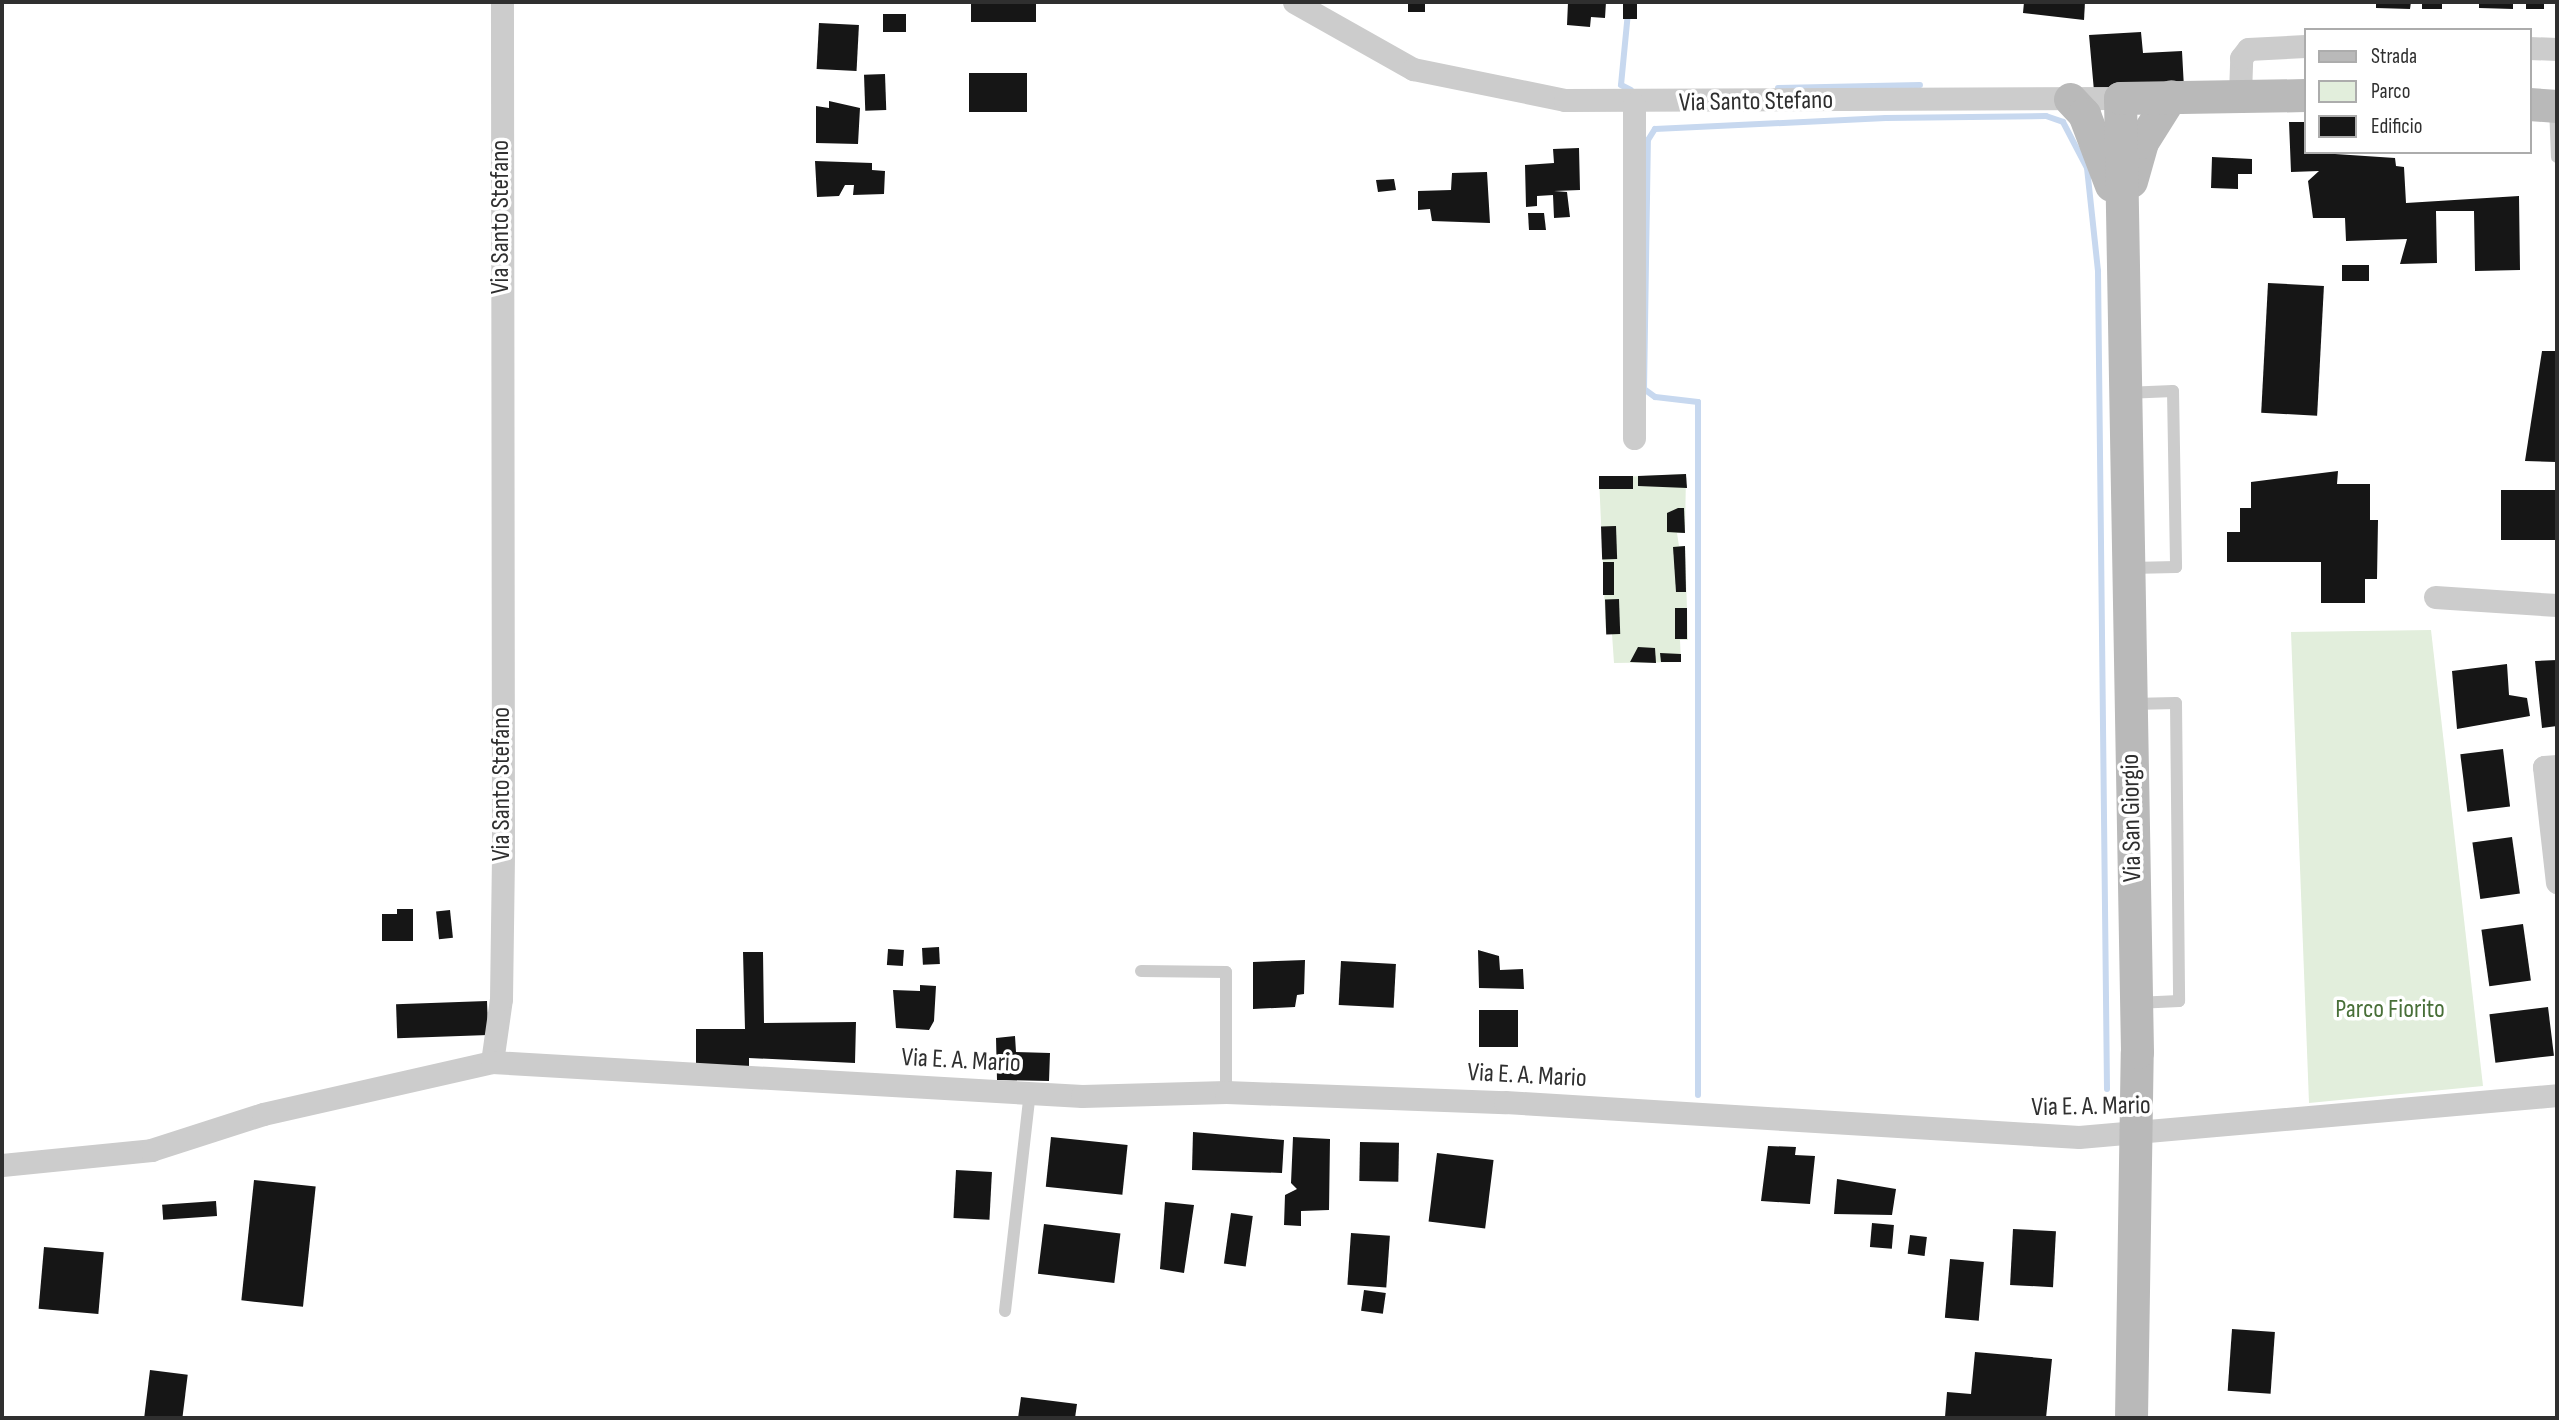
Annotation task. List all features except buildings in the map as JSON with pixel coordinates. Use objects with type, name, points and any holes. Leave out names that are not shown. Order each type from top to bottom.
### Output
[{"type":"street","name":"Via Santo Stefano","points":[[492,1062],[501,999],[503,851],[502,2]]},
{"type":"street","name":"Via Santo Stefano","points":[[1294,2],[1375,53],[1452,81],[1634,104],[2304,95]]},
{"type":"street","points":[[2240,94],[2241,58],[2248,49],[2304,46]]},
{"type":"street","points":[[2531,48],[2557,49]]},
{"type":"street","name":"Via San Giorgio","points":[[2122,218],[2142,142],[2171,96]]},
{"type":"street","name":"Via San Giorgio","points":[[2120,98],[2137,1137],[2131,1418]]},
{"type":"street","name":"Via San Giorgio","points":[[2070,99],[2099,144],[2122,218]]},
{"type":"street","points":[[1634,104],[1634,439]]},
{"type":"street","points":[[2435,597],[2557,605]]},
{"type":"street","points":[[2557,766],[2544,767],[2557,882]]},
{"type":"street","name":"Via E. A. Mario","points":[[492,1062],[1030,1093],[1226,1093],[1506,1102],[1991,1135],[2137,1137],[2557,1095]]},
{"type":"street","points":[[2,1165],[151,1150],[263,1114],[492,1062]]},
{"type":"lane","points":[[2547,105],[2557,158]]},
{"type":"lane","points":[[2124,393],[2173,391],[2176,567],[2127,569]]},
{"type":"lane","points":[[2129,704],[2176,703],[2179,1001],[2135,1003]]},
{"type":"lane","points":[[1141,971],[1226,972],[1226,1093]]},
{"type":"lane","points":[[1006,1311],[1030,1093]]},
{"type":"green space","points":[[1686,474],[1685,533],[1677,533],[1679,546],[1685,546],[1688,640],[1680,640],[1681,662],[1614,663],[1612,634],[1606,633],[1599,478]]},
{"type":"green space","name":"Parco Fiorito","points":[[2431,630],[2483,1086],[2309,1103],[2291,632]]},
{"type":"waterway","points":[[1629,2],[1621,85],[1631,90]]},
{"type":"waterway","points":[[1778,88],[1920,85]]},
{"type":"waterway","points":[[1698,1095],[1698,402],[1655,397],[1644,389],[1648,140],[1655,129],[1886,118],[2046,116],[2063,122],[2087,168],[2098,271],[2107,1089]]}]
